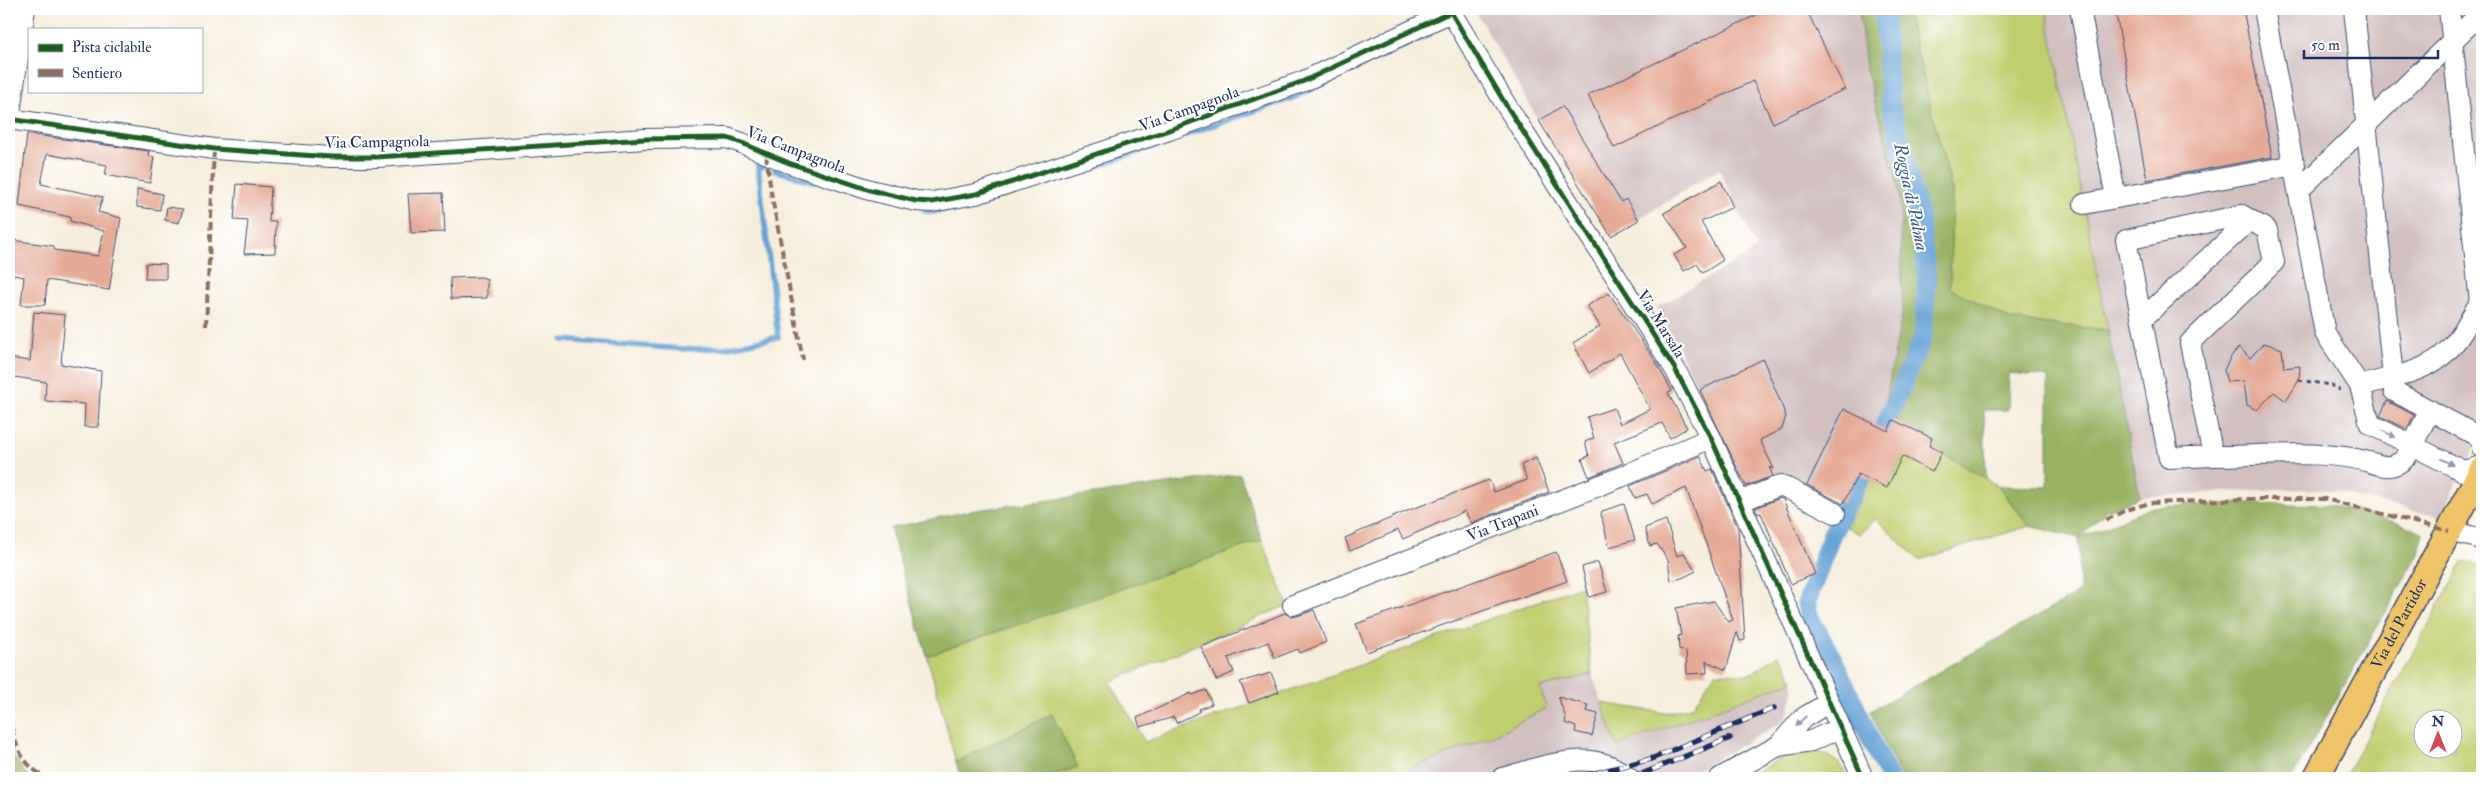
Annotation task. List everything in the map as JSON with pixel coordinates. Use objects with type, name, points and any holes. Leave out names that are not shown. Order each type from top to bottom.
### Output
[{"type":"main road","name":"Via del Partidor","points":[[2316,778],[2482,470]]},
{"type":"street","points":[[9,119],[25,9]]},
{"type":"street","points":[[2080,9],[2116,198]]},
{"type":"street","points":[[2264,9],[2295,165],[2325,333],[2360,386],[2370,424],[2463,471],[2482,466]]},
{"type":"street","points":[[2354,9],[2394,391],[2481,438],[2482,448]]},
{"type":"street","points":[[2360,386],[2415,372],[2438,360],[2457,343],[2481,300],[2449,9]]},
{"type":"street","name":"Via Campagnola","points":[[9,119],[214,148],[331,156],[377,157],[635,140],[727,138],[789,163],[870,190],[916,201],[932,202],[976,194],[1169,130],[1304,81],[1450,10]]},
{"type":"street","name":"Via Marsala","points":[[1450,10],[1506,105],[1675,369],[1711,438],[1862,778]]},
{"type":"street","points":[[2299,190],[2482,12]]},
{"type":"street","points":[[2084,204],[2295,165]]},
{"type":"street","points":[[2213,456],[2190,343],[2274,262],[2267,230],[2242,215],[2126,240],[2169,458],[2337,456],[2390,467],[2402,462],[2430,410]]},
{"type":"street","points":[[2142,319],[2250,220]]},
{"type":"street","name":"Via Trapani","points":[[1293,605],[1621,477],[1711,438]]},
{"type":"street","points":[[1740,502],[1780,485],[1835,513]]},
{"type":"street","points":[[2449,531],[2482,540]]},
{"type":"street","points":[[1720,778],[1778,746],[1803,718],[1828,703]]},
{"type":"street","points":[[1778,746],[1811,741],[1840,728]]},
{"type":"street","points":[[1502,778],[1574,760],[1599,761],[1615,768],[1629,778]]},
{"type":"shaded area","points":[[1491,9],[1859,9],[1866,69],[1900,195],[1903,310],[1881,427],[1875,439],[1886,434],[1893,420],[1932,438],[1929,446],[1942,452],[1932,472],[1914,462],[1887,488],[1858,475],[1843,504],[1792,477],[1777,475],[1746,489],[1705,401],[1657,307],[1757,249],[1719,169],[1611,236],[1539,121],[1477,14]]},
{"type":"shaded area","points":[[2046,9],[2482,9],[2482,435],[2439,517],[2328,490],[2276,489],[2140,497]]},
{"type":"shaded area","points":[[1592,674],[1617,746],[1793,681],[1793,699],[1785,719],[1777,725],[1683,778],[1389,778],[1490,737],[1545,708],[1540,688]]},
{"type":"green space","points":[[1859,9],[1906,9],[1952,190],[1950,288],[2011,320],[2108,330],[2140,497],[2107,510],[2080,537],[2153,507],[2246,503],[2329,505],[2376,516],[2423,532],[2419,553],[2292,778],[1901,778],[1870,711],[2080,592],[2079,538],[2029,526],[1998,486],[2048,487],[2048,377],[2009,373],[2008,410],[1984,410],[1986,479],[1929,446],[1932,438],[1883,414],[1903,310],[1900,195],[1866,69]]},
{"type":"green space","points":[[1906,9],[2046,9],[2108,330],[2011,320],[1950,288],[1952,190]]},
{"type":"green space","points":[[1905,450],[1916,456],[1914,462],[1932,471],[1942,452],[1998,486],[2029,526],[1919,560],[1876,519],[1859,534],[1845,526],[1868,479],[1887,488]]},
{"type":"green space","points":[[1240,474],[1262,540],[927,656],[890,528],[969,511]]},
{"type":"green space","points":[[1262,540],[1288,605],[1110,682],[1145,742],[1581,586],[1592,674],[1540,688],[1546,708],[1490,737],[1389,778],[1045,778],[1077,766],[1051,715],[956,762],[927,656]]},
{"type":"green space","points":[[2463,561],[2482,565],[2482,778],[2344,778]]},
{"type":"green space","points":[[1779,655],[1785,662],[1793,681],[1617,746],[1602,703],[1665,713],[1692,707],[1715,673],[1750,674]]},
{"type":"green space","points":[[1052,714],[1078,767],[1045,778],[961,778],[956,762]]},
{"type":"green space","points":[[9,743],[13,756],[29,778],[9,778]]},
{"type":"green space","points":[[1811,750],[1834,759],[1849,778],[1744,778],[1795,751]]},
{"type":"building","points":[[1769,9],[1806,9],[1845,89],[1773,123],[1753,81],[1614,148],[1588,95]]},
{"type":"building","points":[[2115,9],[2243,9],[2272,157],[2147,180]]},
{"type":"building","points":[[1562,106],[1621,202],[1626,199],[1639,220],[1611,236],[1539,121]]},
{"type":"building","points":[[27,134],[149,151],[148,156],[154,157],[150,183],[105,175],[107,165],[47,154],[41,184],[103,197],[98,212],[121,218],[109,290],[47,280],[45,305],[21,305],[24,277],[9,274],[12,240],[54,246],[54,250],[98,256],[104,231],[70,221],[70,217],[19,206]]},
{"type":"building","points":[[1721,181],[1733,207],[1701,222],[1723,260],[1703,273],[1697,264],[1684,271],[1674,255],[1687,248],[1664,213]]},
{"type":"building","points":[[237,184],[271,187],[269,222],[276,221],[275,253],[244,254],[248,221],[234,220]]},
{"type":"building","points":[[137,189],[162,194],[160,210],[137,207]]},
{"type":"building","points":[[443,193],[445,232],[411,233],[408,194]]},
{"type":"building","points":[[167,207],[183,209],[179,223],[165,220]]},
{"type":"building","points":[[146,263],[166,264],[166,279],[145,279]]},
{"type":"building","points":[[481,277],[487,279],[487,298],[451,299],[450,278]]},
{"type":"building","points":[[1609,293],[1656,362],[1672,391],[1668,393],[1687,428],[1670,438],[1662,423],[1614,442],[1623,463],[1589,477],[1582,459],[1589,456],[1585,442],[1594,438],[1587,417],[1614,408],[1620,424],[1650,409],[1620,353],[1589,373],[1573,343],[1600,326],[1587,306]]},
{"type":"building","points":[[34,312],[65,315],[61,364],[101,371],[98,427],[84,427],[85,404],[45,401],[46,382],[9,376],[9,358],[30,361]]},
{"type":"building","points":[[2264,343],[2282,349],[2284,368],[2300,366],[2299,380],[2286,401],[2274,392],[2257,410],[2247,405],[2244,381],[2227,382],[2224,370],[2230,358],[2239,347],[2250,358]]},
{"type":"building","points":[[1763,359],[1786,416],[1782,429],[1760,440],[1774,469],[1769,467],[1773,476],[1746,486],[1700,390]]},
{"type":"building","points":[[2387,401],[2414,415],[2407,429],[2380,416]]},
{"type":"building","points":[[1844,409],[1888,431],[1893,420],[1932,438],[1929,446],[1942,452],[1932,472],[1902,456],[1887,488],[1858,474],[1843,504],[1807,485]]},
{"type":"building","points":[[1700,456],[1707,471],[1712,469],[1738,528],[1745,640],[1740,641],[1737,632],[1726,670],[1706,661],[1707,673],[1687,674],[1686,651],[1679,649],[1678,636],[1681,635],[1676,608],[1714,601],[1728,622],[1733,620],[1686,488],[1652,504],[1647,494],[1635,498],[1630,486]]},
{"type":"building","points":[[1536,458],[1549,492],[1471,523],[1465,511],[1403,539],[1398,530],[1350,551],[1345,538],[1407,511],[1489,480],[1494,492],[1527,480],[1521,465]]},
{"type":"building","points":[[1780,498],[1783,499],[1815,574],[1791,584],[1761,513],[1758,514],[1755,508]]},
{"type":"building","points":[[1624,504],[1635,540],[1609,547],[1601,514],[1602,511]]},
{"type":"building","points":[[1666,520],[1677,556],[1684,553],[1696,571],[1671,581],[1668,560],[1657,544],[1650,546],[1645,528]]},
{"type":"building","points":[[1556,552],[1567,581],[1367,652],[1356,624]]},
{"type":"building","points":[[1598,562],[1607,592],[1589,597],[1582,567]]},
{"type":"building","points":[[1314,610],[1326,642],[1300,653],[1298,649],[1275,658],[1268,642],[1228,658],[1234,672],[1216,680],[1201,647],[1285,613],[1291,617]]},
{"type":"building","points":[[1271,673],[1279,692],[1249,703],[1240,682]]},
{"type":"building","points":[[1206,690],[1212,704],[1199,709],[1200,711],[1195,714],[1176,723],[1174,717],[1140,727],[1137,718],[1191,693],[1192,695]]},
{"type":"building","points":[[1558,697],[1588,705],[1586,711],[1598,714],[1592,736],[1575,732],[1576,727],[1565,723],[1566,718]]},
{"type":"waterway","points":[[1417,9],[1420,13]]},
{"type":"waterway","name":"Roggia di Palma","points":[[1880,437],[1923,337],[1927,279],[1919,215],[1890,103],[1884,9]]},
{"type":"waterway","points":[[1176,138],[1295,97],[1430,34],[1428,32]]},
{"type":"waterway","points":[[1022,189],[1093,168],[1161,144]]},
{"type":"waterway","points":[[563,340],[682,349],[724,348],[778,337],[758,165],[762,167]]},
{"type":"waterway","points":[[775,170],[815,182]]},
{"type":"waterway","points":[[925,211],[933,212],[970,204]]},
{"type":"waterway","points":[[1860,480],[1831,536],[1806,604],[1811,620],[1835,663],[1889,778]]},
{"type":"railway","points":[[1576,778],[1651,759],[1774,708]]},
{"type":"railway","points":[[1632,778],[1730,738]]},
{"type":"marked path","points":[[206,326],[214,149]]},
{"type":"marked path","points":[[766,154],[771,192],[803,360]]},
{"type":"marked path","points":[[2106,520],[2126,510],[2150,503],[2248,499],[2325,499],[2449,531]]},
{"type":"marked path","points":[[9,716],[17,745],[24,759],[46,778]]},
{"type":"cycle path","points":[[1449,9],[1506,105],[1675,369],[1711,438],[1863,778]]},
{"type":"cycle path","points":[[9,119],[214,149],[331,157],[377,157],[645,139],[727,138],[789,163],[870,190],[916,201],[932,202],[976,194],[1169,130],[1304,81],[1451,12]]}]
